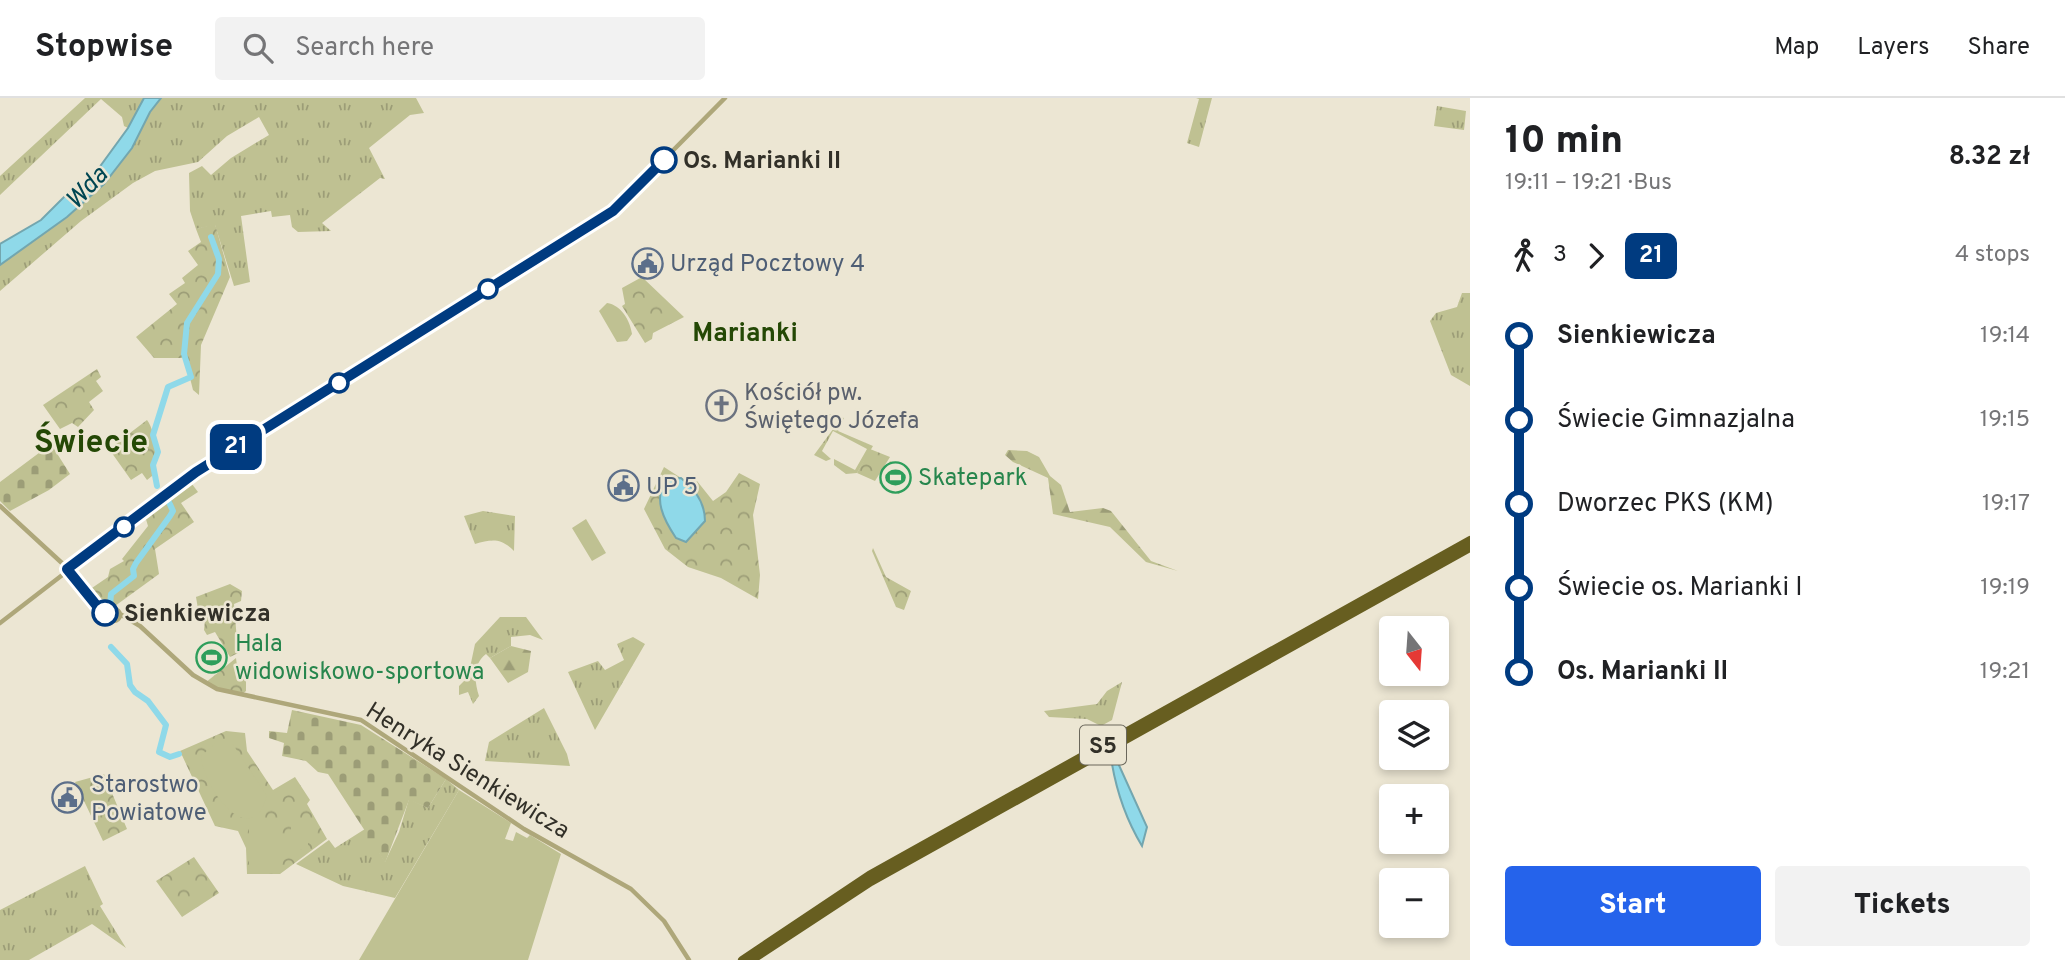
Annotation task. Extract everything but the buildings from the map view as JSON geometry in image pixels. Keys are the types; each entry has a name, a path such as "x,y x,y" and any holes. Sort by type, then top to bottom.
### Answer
{"highway":[{"name":"S5","path":"742,960 869,875 1470,540"},
{"name":"S5","path":"752,960 871,882 1470,548"}],"street":[{"path":"0,623 196,472 613,211 725,98"},
{"path":"0,506 67,569 102,610 109,613 113,621 120,616 116,610 109,613"},
{"name":"Henryka Sienkiewicza","path":"120,616 140,626 196,678 217,689 361,720 524,829 631,889 659,915 689,960"}],"green space":[{"path":"85,98 144,98 128,128 124,126 122,117 101,99 0,195 0,176"},
{"path":"161,98 416,98 424,113 410,115 369,148 385,179 380,178 322,223 331,231 298,232 292,227 290,215 272,217 271,211 241,216 250,282 234,286 215,225 196,229 190,211 189,173 202,166 211,175 231,158 269,135 259,117 227,136 198,162 155,171 133,183 81,221 0,291 0,265 67,217 104,184 132,148 150,112"},
{"path":"1196,98 1212,98 1199,147 1187,143 1199,99"},
{"path":"1437,106 1466,111 1464,130 1434,126"},
{"path":"215,224 230,277 201,345 199,395 193,390 185,358 154,358 136,337 177,304 169,294 185,283 182,278 198,265 188,251 201,242 196,229"},
{"path":"642,277 684,317 653,333 652,339 645,343 622,306 625,304 622,288"},
{"path":"1462,293 1470,293 1470,386 1451,375 1430,321 1436,313 1457,307"},
{"path":"607,303 621,310 627,319 632,334 627,341 617,342 599,311"},
{"path":"97,369 101,377 96,381 103,391 89,402 94,410 78,427 72,423 60,429 43,405"},
{"path":"825,413 844,418 838,431 873,446 857,473 846,474 834,465 834,459 855,470 867,449 833,431 822,451 831,459 826,461 814,455 839,421"},
{"path":"147,420 156,450 152,476 147,480 142,473 131,480 109,449"},
{"path":"51,444 70,474 49,490 10,511 0,501 0,482"},
{"path":"870,449 890,457 875,481 857,473"},
{"path":"1008,450 1027,451 1039,457 1050,476 1061,485 1070,512 1103,508 1111,511 1151,561 1178,571 1146,562 1110,527 1053,514 1048,478 1013,462 1005,455"},
{"name":"Skatepark","path":"890,461 910,471 899,494 879,483"},
{"path":"664,467 692,485 697,481 713,501 726,492 739,473 760,484 753,515 760,575 758,599 721,578 688,567 665,549 644,509"},
{"path":"192,484 198,492 181,503 194,522 155,549 159,574 115,606 102,606 89,590 108,577 110,569 124,561 122,559 148,526 145,516 185,485"},
{"path":"483,511 515,516 514,551 496,541 475,544 464,516"},
{"path":"586,519 606,553 592,561 572,528"},
{"path":"873,548 886,577 911,591 904,610 896,607"},
{"path":"230,584 242,591 241,601 234,604 238,653 230,657 215,632 207,635 204,630 206,610 198,609 196,597"},
{"path":"500,617 526,617 543,640 530,635 511,637 511,646 490,658 486,654 477,667 476,684 479,696 473,704 468,692 459,695 459,686 468,677 475,644"},
{"path":"633,637 645,644 595,730 568,672 598,661 605,670 624,660 617,644"},
{"path":"511,646 531,651 528,672 508,683 490,658"},
{"path":"236,658 238,674 246,675 246,691 240,696 205,683"},
{"path":"1122,682 1112,720 1101,726 1087,719 1049,717 1044,711 1097,704 1107,691"},
{"path":"544,708 567,754 570,766 485,761 489,742"},
{"path":"292,710 361,725 446,779 428,808 409,800 385,863 379,853 362,844 367,834 328,774 318,772 306,761 282,756 284,743 269,738 269,731 287,733"},
{"path":"226,731 245,733 247,751 273,790 295,777 310,800 307,804 327,839 280,874 247,874 246,848 238,831 215,826 180,751"},
{"path":"216,743 232,743 267,796 257,815 248,819 238,816 219,799 212,787 202,764 202,755"},
{"path":"104,774 127,829 103,841 75,782"},
{"path":"446,779 459,790 395,898 343,886 296,864 329,840 335,848 365,829 385,862 399,832 409,799 428,808"},
{"path":"459,790 511,823 505,839 513,841 516,832 527,838 530,835 561,854 528,960 359,960"},
{"path":"291,821 308,821 308,849 291,849"},
{"path":"249,824 279,824 279,872 249,872"},
{"path":"194,857 219,893 182,917 156,881"},
{"path":"85,866 103,904 100,906 126,948 92,924 29,960 0,960 0,910"}],"water":[{"name":"Wda","path":"144,98 161,98 150,112 132,148 104,184 67,217 0,265 0,244 41,220 64,197 93,176 128,128"},
{"path":"681,478 698,497 705,514 705,521 686,542 676,538 664,516 660,501 660,494 667,479"},
{"path":"1118,763 1147,827 1142,846 1120,796 1112,764"}],"waterway":[{"path":"157,486 153,465 158,452 153,435 168,387 191,377 184,354 187,323 218,274 219,259 211,237"},
{"path":"110,605 111,594 134,576 136,563 173,511 168,500"},
{"path":"111,647 127,664 130,685 148,701 166,725 159,752 170,757 179,754"}],"bus line":[{"name":"21","path":"105,613 108,615 110,611 97,606 67,569 196,472 613,211 664,160"}],"place":[{"name":"Os. Marianki II","path":"664,160"},
{"name":"Urząd Pocztowy 4","path":"647,263"},
{"name":"Kościół pw. Świętego Józefa","path":"721,406"},
{"name":"Skatepark","path":"895,477"},
{"name":"UP 5","path":"623,486"},
{"name":"Sienkiewicza","path":"105,613"},
{"name":"Hala widowiskowo-sportowa","path":"212,657"},
{"name":"Starostwo Powiatowe","path":"68,798"}],"district":[{"name":"Marianki","path":"745,332"},
{"name":"Świecie","path":"91,441"}]}
